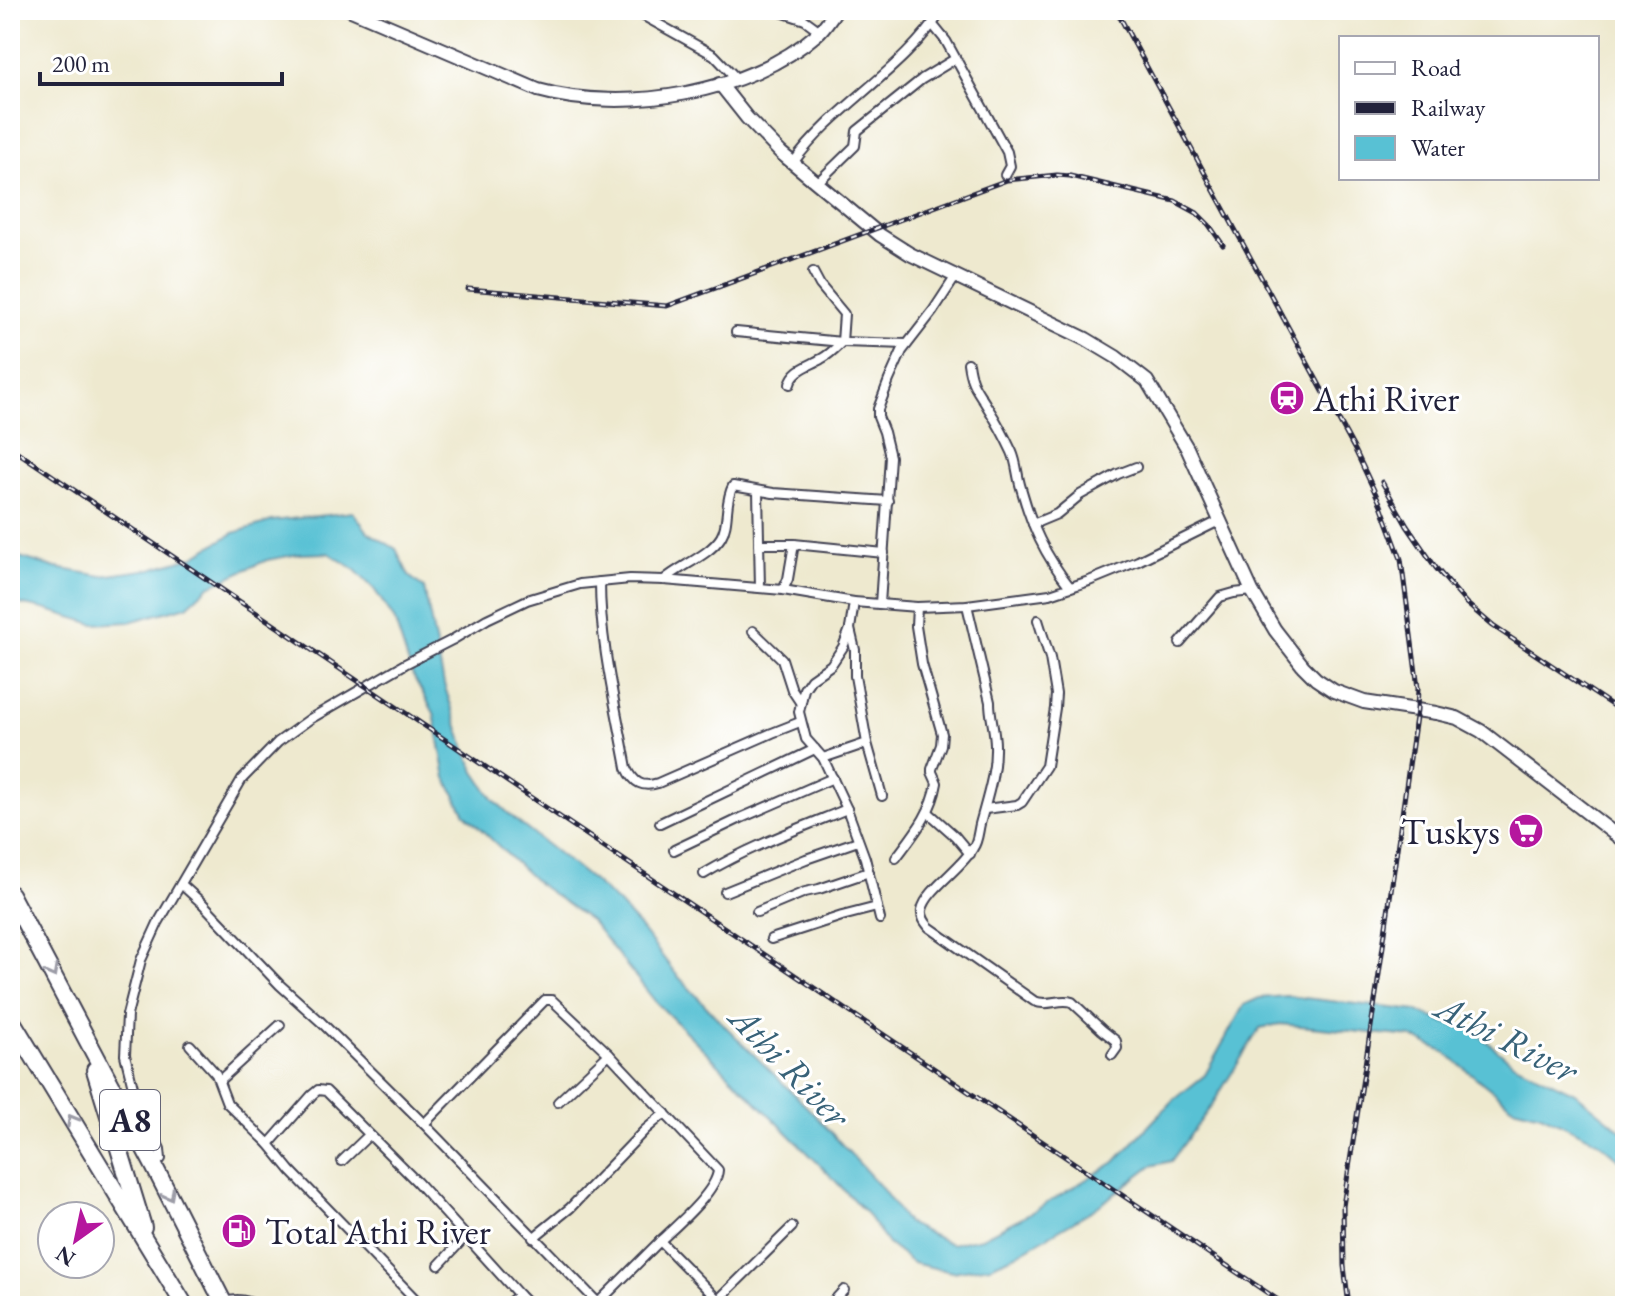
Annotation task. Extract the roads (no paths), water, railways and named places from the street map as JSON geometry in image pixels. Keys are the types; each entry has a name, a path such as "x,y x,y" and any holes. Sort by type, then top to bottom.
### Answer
{"highway":[{"name":"A8","path":"10,894 83,1029 224,1305"},
{"name":"A8","path":"10,1018 16,1040 185,1306"},
{"path":"83,1029 151,1252"}],"street":[{"path":"351,10 519,83 564,96 602,101 673,95 737,79 801,48 820,31 836,10"},
{"path":"633,10 714,55 737,79"},
{"path":"775,10 805,20 820,31"},
{"path":"793,163 828,122 905,55 933,25 942,10"},
{"path":"933,25 946,41 1007,152 1010,166 1005,175"},
{"path":"817,183 855,146 857,131 922,79 955,59"},
{"path":"720,84 747,118 793,163 880,235 910,254 1086,339 1147,381 1187,448 1252,591 1275,630 1303,666 1325,686 1364,702 1436,713 1468,723 1625,842"},
{"path":"790,384 799,371 842,342 844,314 813,272"},
{"path":"880,604 890,457 878,414 889,380 907,344 931,315 956,276"},
{"path":"736,332 842,342 907,344"},
{"path":"968,363 970,379 1014,456 1021,488 1047,556 1070,587"},
{"path":"1033,524 1057,514 1080,495 1136,467"},
{"path":"664,580 721,538 733,486 758,491 888,501"},
{"path":"758,491 760,588"},
{"path":"154,1166 161,1159 160,1149 134,1091 125,1055 125,1033 141,960 148,941 242,779 278,742 310,719 487,619 527,600 580,584 630,579 664,580 783,590 854,602 917,607 967,605 1050,594 1138,561 1221,520"},
{"path":"759,544 794,544 884,553"},
{"path":"783,590 794,544"},
{"path":"600,582 600,618 604,641 627,768 636,782 648,786 658,783 800,722"},
{"path":"1180,643 1220,597 1252,591"},
{"path":"854,602 850,629 839,653 831,665 804,689 800,702 800,722 808,743 823,758 847,809 869,872 880,919"},
{"path":"967,605 990,702 996,757 978,838 970,854 927,899 922,913 929,927 1034,1001 1044,1004 1066,1000 1072,1002 1116,1041 1117,1048 1112,1055"},
{"path":"896,858 928,812 936,787 932,769 942,734 924,675 916,626 917,607"},
{"path":"985,809 1022,802 1046,766 1056,694 1050,658 1038,620"},
{"path":"850,629 867,743 882,796"},
{"path":"753,631 782,659 792,690 800,702"},
{"path":"823,758 867,743"},
{"path":"660,823 815,749"},
{"path":"674,850 833,778"},
{"path":"704,874 726,861 847,809"},
{"path":"928,812 970,854"},
{"path":"725,892 858,841"},
{"path":"757,912 805,892 869,872"},
{"path":"181,884 424,1124 600,1304 706,1195 719,1175 715,1166 609,1054 552,1000 545,1000 424,1124"},
{"path":"771,939 877,907"},
{"path":"220,1080 280,1025"},
{"path":"190,1045 220,1080 227,1103 422,1306"},
{"path":"558,1102 609,1054"},
{"path":"269,1144 312,1095 321,1089 326,1091 530,1306"},
{"path":"533,1238 570,1208 665,1113"},
{"path":"342,1161 369,1135"},
{"path":"660,1241 721,1303 792,1227"},
{"path":"439,1265 466,1236"},
{"path":"829,1306 844,1290"},
{"path":"505,1306 519,1295"},
{"path":"224,1305 232,1300 258,1306"}],"water":[{"path":"353,512 368,532 396,549 409,576 424,588 444,684 464,745 475,772 494,800 618,903 676,974 880,1186 907,1223 951,1244 982,1238 1115,1162 1171,1102 1205,1075 1244,1005 1259,998 1287,996 1417,1011 1473,1030 1513,1063 1577,1094 1625,1133 1625,1167 1598,1141 1541,1114 1513,1107 1444,1052 1412,1037 1280,1024 1260,1028 1210,1108 1171,1161 1151,1166 1096,1208 1016,1255 990,1266 952,1272 913,1263 888,1244 866,1213 825,1170 655,1001 591,921 537,883 465,814 446,778 434,713 412,674 394,619 374,589 353,568 328,553 267,560 209,586 187,606 129,622 94,624 44,609 10,604 10,554 56,568 102,576 151,569 192,557 234,533 272,521"}],"railway":[{"path":"1116,10 1356,452 1381,505 1401,559 1418,688 1417,710 1343,1206 1344,1266 1349,1306"},
{"path":"468,289 667,306 1007,180 1057,175 1175,201 1197,213 1223,245"},
{"path":"10,447 1287,1306"},
{"path":"1382,482 1436,568 1466,603 1493,626 1625,714"}],"place":[{"name":"Athi River","path":"1287,398"},
{"name":"Tuskys","path":"1526,831"},
{"name":"Total Athi River","path":"239,1231"}]}
